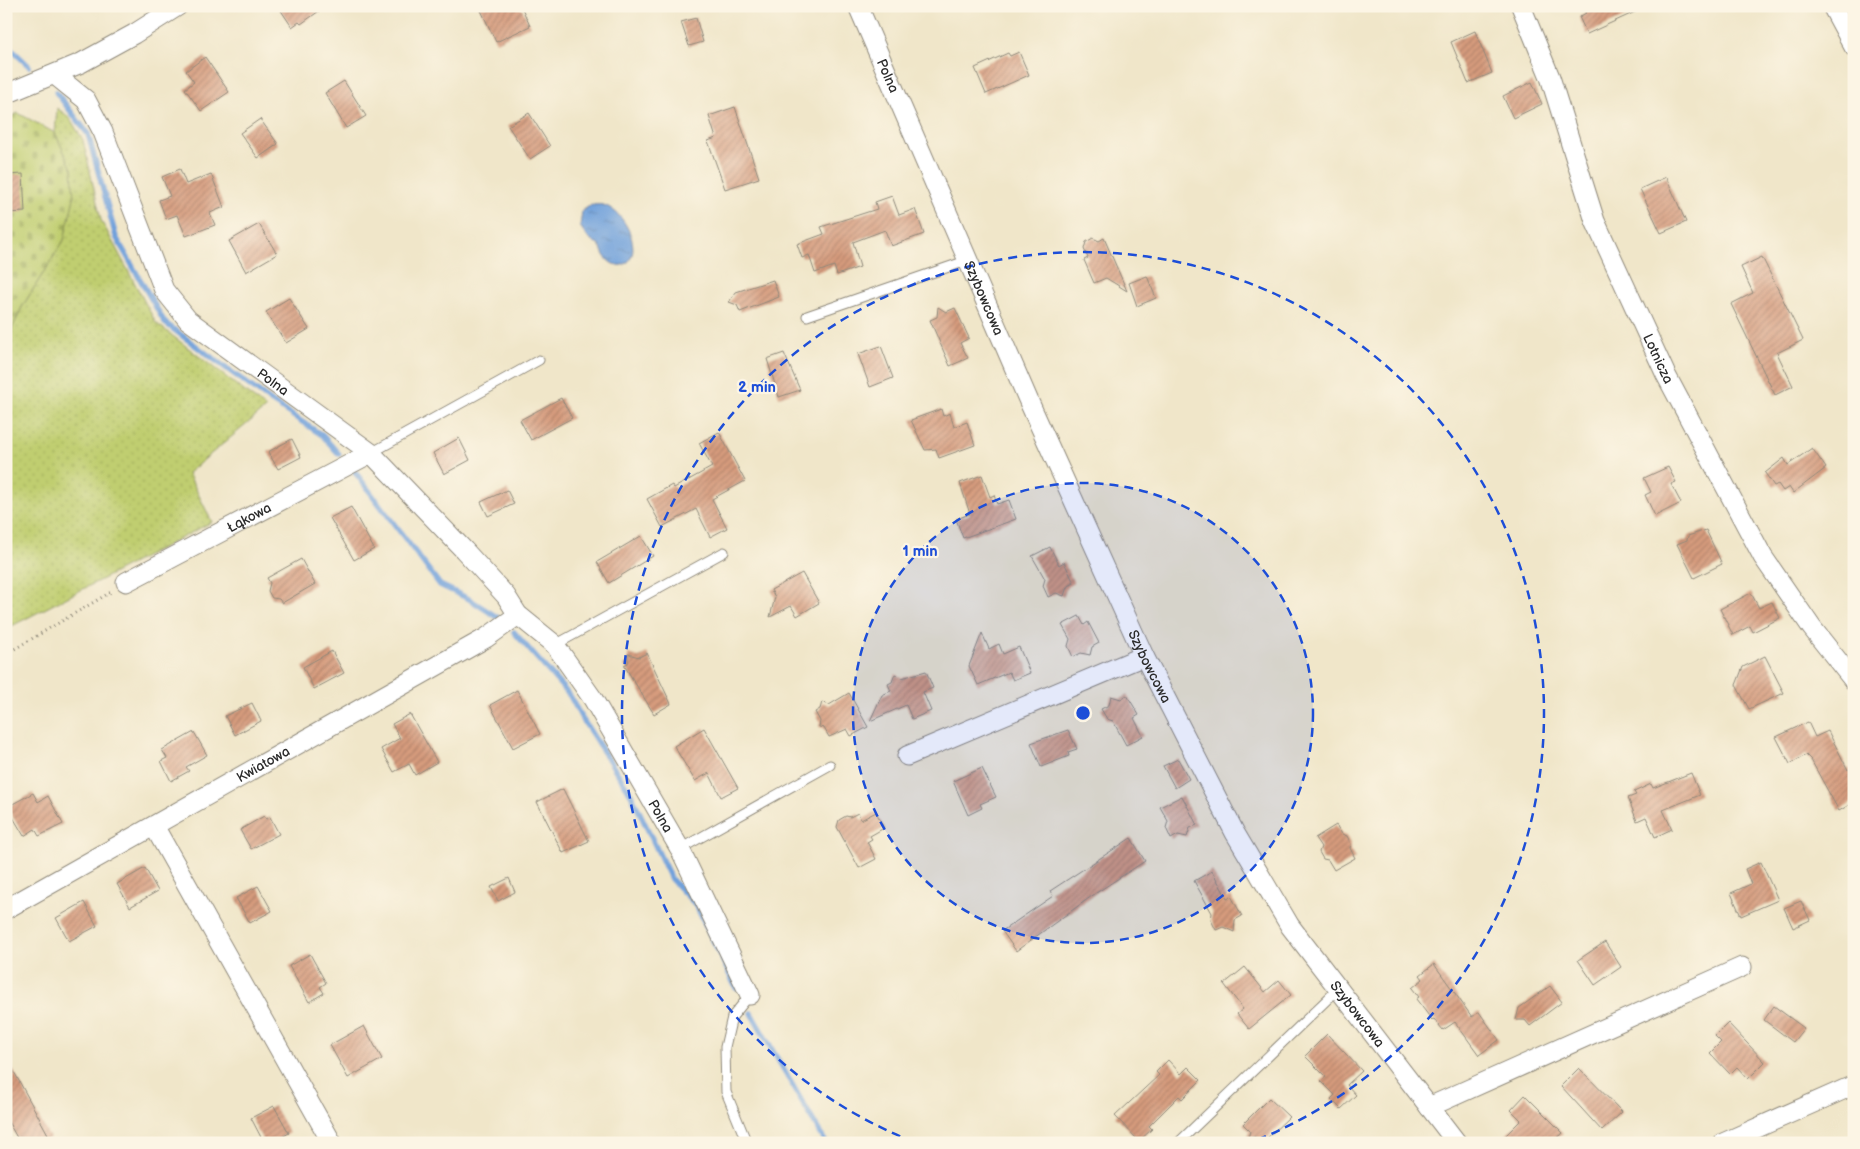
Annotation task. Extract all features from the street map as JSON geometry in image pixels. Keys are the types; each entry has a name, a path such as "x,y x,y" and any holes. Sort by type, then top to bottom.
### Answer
{"street":[{"path":"6,94 55,75 134,34 178,6"},
{"name":"Polna","path":"858,6 918,147"},
{"name":"Lotnicza","path":"1521,6 1550,77 1595,222 1666,375 1763,557 1812,628 1854,681"},
{"path":"1832,6 1854,47"},
{"name":"Polna","path":"55,75 86,100 103,132 164,290 188,320 371,453 506,596 518,615 555,646 593,699 680,849 750,995"},
{"name":"Szybowcowa","path":"918,147 966,261 1144,656 1235,833 1290,926 1337,990 1458,1143"},
{"name":"Łąkowa","path":"126,582 371,453"},
{"name":"Kwiatowa","path":"6,909 486,638 518,615"},
{"path":"907,756 1144,656"},
{"path":"154,826 332,1143"},
{"path":"1429,1107 1742,967"},
{"path":"1723,1143 1854,1085"}],"lane":[{"path":"807,316 966,261"},
{"path":"371,453 539,360"},
{"path":"555,646 724,552"},
{"path":"680,849 830,765"},
{"path":"1178,1143 1337,990"},
{"path":"747,1143 726,1092 725,1047 732,1018 750,995"}],"path":[{"path":"6,159 12,167"},
{"path":"6,654 126,582"}],"green space":[{"path":"57,108 69,117 83,140 101,220 156,323 266,408 188,473 212,522 6,629 6,342 22,307 64,240 72,169 55,133"},
{"path":"18,113 55,133 72,169 74,198 64,240 22,307 6,342 6,118"}],"water":[{"path":"591,205 602,205 609,208 626,225 630,232 633,248 632,255 626,264 616,265 611,263 603,254 601,247 588,238 580,226 582,211"}],"building":[{"path":"278,6 326,6 301,24 299,22 292,27"},
{"path":"479,6 521,6 530,26 496,42"},
{"path":"1583,6 1648,6 1587,34 1579,17 1586,13"},
{"path":"696,18 703,42 689,46 681,22"},
{"path":"1475,31 1492,73 1468,83 1451,42"},
{"path":"1019,52 1029,75 986,94 975,68 1008,53 1010,56"},
{"path":"205,57 229,92 201,111 185,89 194,82 186,71"},
{"path":"344,81 366,116 346,128 325,93"},
{"path":"1532,82 1542,104 1513,118 1503,96"},
{"path":"735,107 759,178 725,189 708,141 716,138 709,116"},
{"path":"529,113 550,146 530,159 508,126"},
{"path":"260,119 278,144 258,158 240,133"},
{"path":"180,169 186,184 211,174 224,207 210,213 215,225 186,236 177,215 166,219 159,200 170,196 162,177"},
{"path":"23,174 25,212 6,213 6,175"},
{"path":"1666,177 1686,222 1661,233 1640,189"},
{"path":"892,196 899,215 915,209 924,234 891,246 885,230 853,242 860,267 837,275 834,266 815,273 809,255 802,258 797,244 824,234 821,227 877,209 875,202"},
{"path":"259,224 277,254 246,272 229,241"},
{"path":"1093,238 1099,241 1104,238 1127,291 1106,278 1094,283 1084,260 1088,258 1084,249 1086,242"},
{"path":"1762,257 1803,340 1777,353 1793,386 1775,395 1731,304 1753,293 1741,267"},
{"path":"1147,276 1156,298 1137,306 1129,283"},
{"path":"773,280 779,297 740,312 737,305 729,302 736,292"},
{"path":"289,298 309,329 286,343 266,312"},
{"path":"938,307 946,312 955,308 969,338 960,343 968,358 950,366 930,320 937,317"},
{"path":"881,346 893,378 870,387 858,354"},
{"path":"784,353 800,390 779,397 767,359"},
{"path":"561,398 572,418 531,440 520,420"},
{"path":"941,409 943,416 950,413 954,427 967,422 975,445 939,458 936,449 925,450 911,420"},
{"path":"719,432 745,481 712,499 727,528 710,537 696,509 662,527 647,499 672,485 674,488 712,467 699,443"},
{"path":"459,438 470,460 444,474 433,453"},
{"path":"292,439 301,457 278,469 268,452"},
{"path":"1812,448 1826,468 1793,493 1789,487 1783,491 1778,484 1774,486 1765,473 1784,458 1788,465"},
{"path":"1668,467 1676,482 1671,484 1681,503 1655,516 1645,495 1651,492 1644,478"},
{"path":"982,475 990,497 994,495 997,504 1009,500 1016,519 963,538 956,519 970,514 960,483"},
{"path":"507,490 514,504 488,516 481,502"},
{"path":"351,507 374,549 354,560 330,518"},
{"path":"1706,530 1722,564 1694,578 1677,544 1687,540 1688,536"},
{"path":"641,536 653,556 609,583 597,562"},
{"path":"1050,547 1059,565 1064,562 1074,583 1067,587 1064,596 1056,593 1048,597 1043,586 1045,579 1032,556"},
{"path":"301,559 315,584 282,603 279,599 272,598 268,591 270,583 267,578"},
{"path":"802,573 819,603 797,616 791,606 770,617 775,597 771,590"},
{"path":"1751,593 1759,608 1772,602 1780,618 1753,632 1750,626 1733,635 1720,609"},
{"path":"1079,616 1084,625 1088,622 1099,643 1092,647 1090,655 1081,653 1073,657 1068,646 1070,639 1062,625"},
{"path":"982,633 989,649 999,644 1003,654 1019,647 1030,673 1013,680 1009,672 978,685 969,666"},
{"path":"332,651 344,673 314,689 303,667"},
{"path":"647,653 671,704 654,714 624,665 628,663 628,654 639,657"},
{"path":"1765,656 1784,693 1749,709 1736,685 1743,667"},
{"path":"926,671 933,688 923,692 931,711 912,719 906,705 870,721 882,695 891,691 888,684 892,682 895,674 902,678"},
{"path":"517,690 540,734 513,748 490,705"},
{"path":"849,693 868,727 851,736 847,729 829,737 824,728 819,727 820,721 815,712 820,709 822,702 829,705"},
{"path":"1127,695 1139,715 1134,718 1143,736 1126,745 1113,721 1107,719 1101,709 1109,705 1111,696 1121,699"},
{"path":"252,703 261,721 235,735 225,716"},
{"path":"410,714 437,762 415,775 409,764 394,772 381,749 400,738 392,724"},
{"path":"1808,722 1815,737 1828,731 1848,770 1854,766 1854,802 1839,811 1811,760 1806,755 1790,764 1776,737"},
{"path":"704,728 738,788 721,797 709,773 695,781 674,746"},
{"path":"1068,730 1077,749 1068,752 1069,756 1041,767 1031,743"},
{"path":"194,732 207,755 186,767 189,771 171,781 161,761 167,758 162,750"},
{"path":"1178,759 1189,779 1175,788 1163,766"},
{"path":"982,768 996,797 980,804 982,808 968,815 953,781"},
{"path":"1691,773 1700,795 1663,810 1672,829 1655,837 1646,817 1637,821 1628,798 1636,795 1634,792 1651,784 1653,788"},
{"path":"563,789 589,841 563,853 537,802"},
{"path":"33,793 38,802 48,796 63,824 39,836 35,829 24,836 7,807"},
{"path":"1182,796 1197,825 1190,828 1187,837 1178,835 1171,839 1166,828 1168,821 1160,807"},
{"path":"876,812 884,828 870,836 872,839 867,842 876,859 859,868 837,827 839,820 858,813 861,820"},
{"path":"264,816 266,819 270,817 279,834 251,849 240,830"},
{"path":"1336,825 1342,834 1347,836 1355,858 1334,870 1328,860 1323,859 1319,852 1321,847 1315,838"},
{"path":"1131,838 1145,861 1096,893 1016,951 1002,931 1053,896 1050,891"},
{"path":"1761,862 1778,900 1741,916 1731,893 1751,884 1745,869"},
{"path":"145,868 158,891 130,907 117,884"},
{"path":"1212,871 1227,898 1231,896 1242,916 1235,920 1234,932 1223,927 1216,930 1211,920 1212,913 1194,881"},
{"path":"509,878 515,892 498,901 491,887"},
{"path":"258,886 272,911 250,923 236,898"},
{"path":"1801,901 1810,920 1793,928 1784,908"},
{"path":"84,902 97,926 69,941 56,918"},
{"path":"1605,942 1621,967 1595,985 1578,960"},
{"path":"310,954 326,983 320,987 324,993 309,1002 289,966"},
{"path":"1434,964 1472,1017 1479,1012 1499,1040 1479,1055 1455,1022 1443,1030 1434,1019 1432,1020 1416,999 1419,997 1412,988 1423,979 1420,975"},
{"path":"1245,967 1265,992 1279,980 1291,995 1249,1029 1237,1014 1243,1009 1224,984"},
{"path":"1550,986 1562,1002 1530,1026 1525,1020 1516,1020 1519,1008"},
{"path":"1774,1006 1804,1028 1793,1042 1764,1020"},
{"path":"1728,1023 1765,1062 1748,1079 1737,1067 1730,1074 1710,1053 1721,1042 1715,1036"},
{"path":"364,1026 382,1059 348,1078 330,1045"},
{"path":"1327,1034 1362,1071 1347,1085 1356,1095 1341,1109 1331,1099 1335,1095 1321,1081 1326,1077 1305,1056"},
{"path":"6,1057 50,1138 41,1143 20,1143 6,1118"},
{"path":"1168,1060 1181,1074 1188,1067 1201,1080 1182,1099 1179,1096 1149,1126 1152,1129 1139,1141 1115,1116 1159,1075 1156,1072"},
{"path":"1579,1068 1622,1112 1602,1131 1561,1086"},
{"path":"1525,1095 1563,1133 1552,1143 1498,1143 1521,1120 1511,1110"},
{"path":"1269,1098 1289,1117 1262,1143 1255,1137 1248,1138 1250,1131 1243,1124"},
{"path":"274,1106 289,1133 272,1143 264,1143 251,1118"}],"waterway":[{"path":"6,44 29,66"},
{"path":"56,92 88,134 116,237 165,323 272,402 322,435 339,454"},
{"path":"355,472 440,585 469,599 497,617"},
{"path":"514,632 570,696 581,717 631,794 671,879 696,905 736,988"},
{"path":"751,1013 826,1143"}]}
